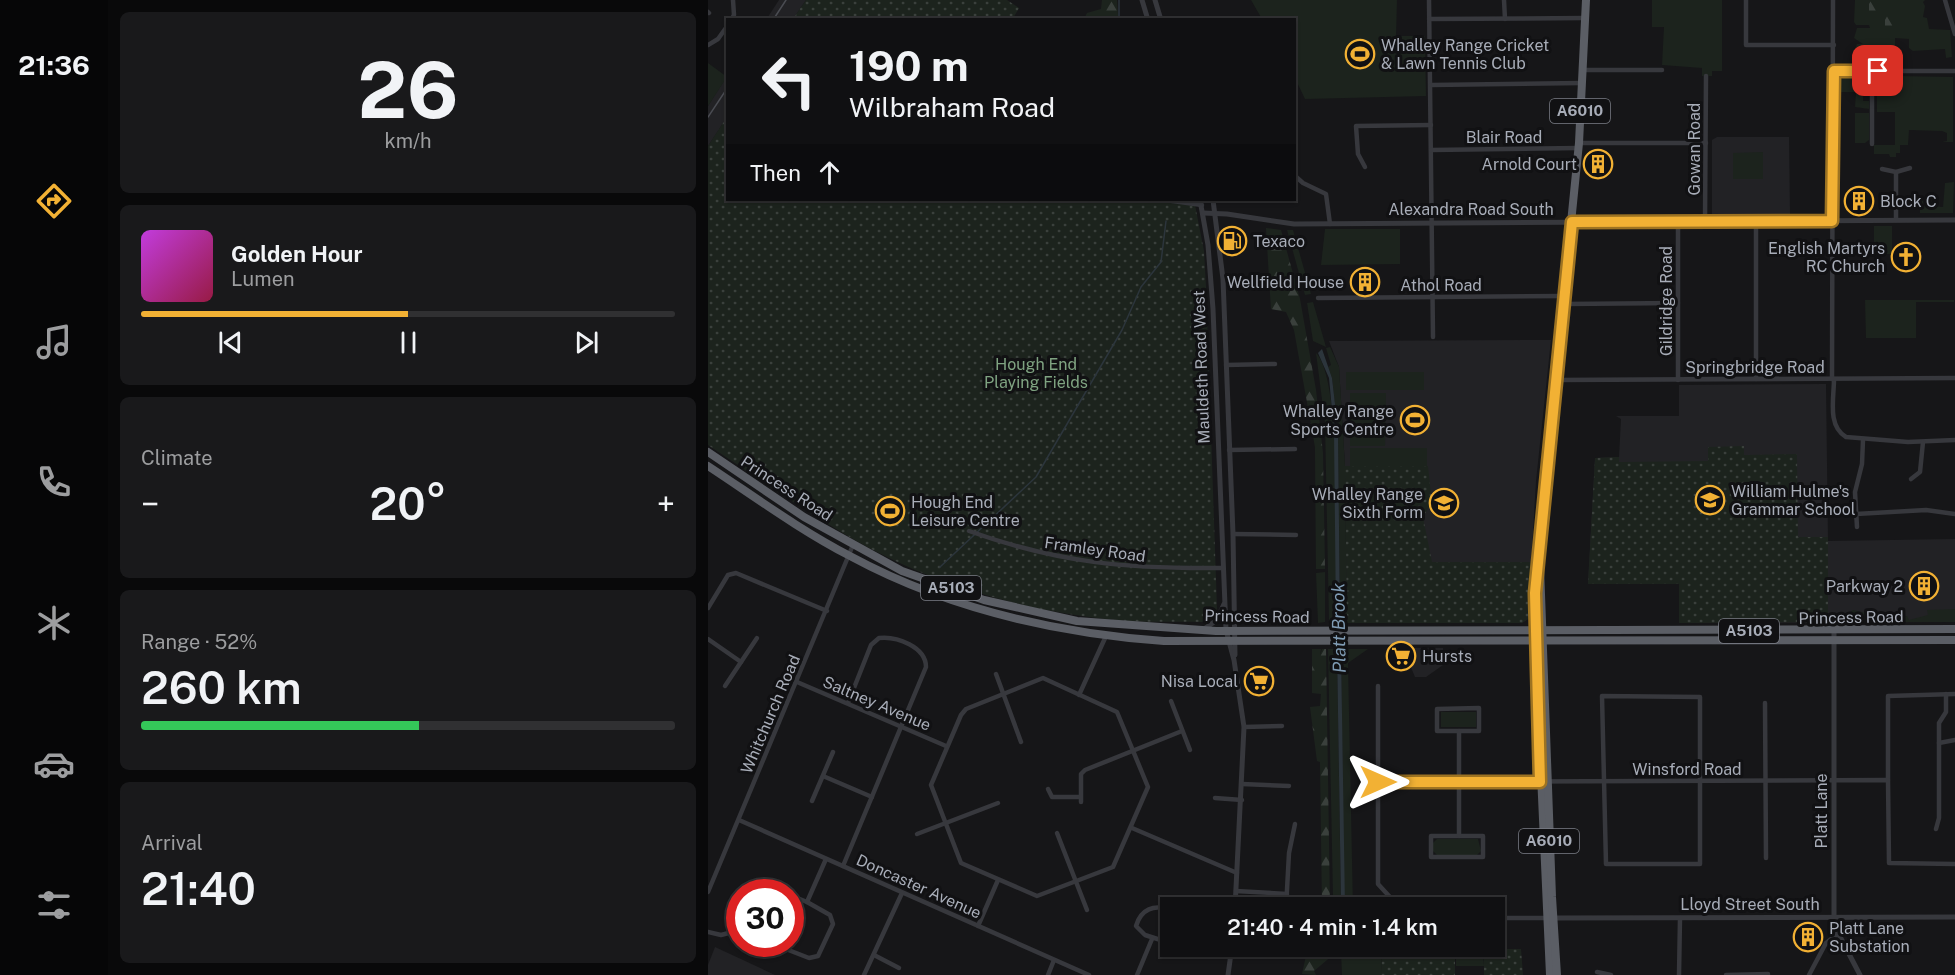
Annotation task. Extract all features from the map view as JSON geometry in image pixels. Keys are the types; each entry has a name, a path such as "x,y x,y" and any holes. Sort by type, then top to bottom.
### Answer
{"highway":[{"name":"A6010","path":"1550,975 1538,629 1540,567 1555,380 1579,146 1586,0"},
{"name":"Princess Road","path":"708,452 804,517 902,571 1018,609 1101,624 1226,630 1232,636 1315,641 1955,640"},
{"name":"Princess Road","path":"708,466 794,524 849,556 917,588 981,610 1033,624 1106,636 1164,641 1314,630 1834,631 1955,629"},
{"name":"A6010","path":"1549,918 1557,975"}],"street":[{"path":"732,18 733,0"},
{"path":"1142,0 1147,18"},
{"path":"1155,0 1160,18"},
{"path":"1429,0 1433,337"},
{"path":"1504,0 1504,19"},
{"path":"1746,0 1746,45 1834,45"},
{"path":"1833,0 1833,413 1836,428 1846,437 1863,440 1923,442 1955,440"},
{"path":"1945,0 1955,34"},
{"path":"1429,20 1586,18"},
{"path":"708,45 718,39 726,28"},
{"path":"1583,70 1662,70"},
{"path":"1834,71 1955,71"},
{"path":"1872,71 1872,144"},
{"name":"Gowan Road","path":"1706,76 1706,222"},
{"path":"1431,85 1582,83"},
{"path":"1365,167 1358,154 1356,126 1431,125"},
{"name":"Blair Road","path":"1431,150 1706,143"},
{"path":"1882,169 1896,172 1910,168"},
{"path":"1896,172 1896,220"},
{"path":"1296,177 1303,183 1326,194 1330,224"},
{"path":"1184,201 1201,202"},
{"name":"Mauldeth Road West","path":"1213,201 1223,279 1233,534 1232,636 1244,727 1235,897"},
{"name":"Mauldeth Road West","path":"1201,202 1212,300 1226,630"},
{"name":"Alexandra Road South","path":"1203,213 1294,224 1955,220"},
{"path":"1756,221 1756,379"},
{"name":"Gildridge Road","path":"1678,222 1678,380"},
{"name":"Athol Road","path":"1318,298 1432,297 1678,303"},
{"path":"1226,365 1275,364"},
{"name":"Springbridge Road","path":"1555,380 1955,378"},
{"path":"1857,527 1855,492 1862,464 1863,440"},
{"path":"1911,479 1920,472 1923,442"},
{"path":"1229,450 1295,450"},
{"path":"1856,514 1926,510 1955,514"},
{"name":"Framley Road","path":"969,531 1025,551 1088,563 1159,569 1221,568"},
{"path":"1222,535 1296,535"},
{"name":"Whitchurch Road","path":"708,892 853,545"},
{"path":"708,608 728,575 736,573 827,611"},
{"path":"1203,629 1217,620 1225,601"},
{"name":"Platt Lane","path":"1834,631 1834,917 1839,933 1860,975"},
{"path":"1079,695 1106,636"},
{"path":"725,686 758,638"},
{"path":"843,866 926,667 926,658 919,650 892,638 879,638 871,645 848,703"},
{"path":"708,639 741,662"},
{"path":"996,674 1022,742"},
{"path":"1043,678 1117,712 1148,787 1113,867 1037,896 961,863 944,824 931,785 946,746 966,709 1002,692 1043,678"},
{"name":"Saltney Avenue","path":"797,682 946,746"},
{"path":"1378,686 1378,884 1390,897"},
{"path":"1936,829 1939,818 1939,723 1946,712 1946,694"},
{"path":"1955,694 1888,696 1889,863 1955,864"},
{"path":"1602,696 1701,697 1700,781 1700,864 1606,864 1602,696"},
{"path":"1171,701 1190,750"},
{"path":"1766,703 1766,858"},
{"path":"1479,708 1479,731 1459,731 1437,731 1437,709 1479,708"},
{"path":"1244,727 1282,726"},
{"path":"1048,789 1052,797 1080,800 1081,774 1182,731"},
{"path":"1459,731 1459,836"},
{"path":"1939,742 1955,740"},
{"path":"812,801 832,752"},
{"path":"823,776 872,797"},
{"name":"Winsford Road","path":"1378,782 1888,780"},
{"path":"1242,784 1289,786"},
{"path":"1215,798 1242,800"},
{"path":"918,834 998,803"},
{"name":"Doncaster Avenue","path":"739,820 1089,975"},
{"path":"1287,897 1288,864 1295,827 1302,831"},
{"path":"1132,828 1237,873"},
{"path":"1057,833 1087,910"},
{"path":"1431,836 1459,836 1483,836 1483,857 1431,857 1431,836"},
{"path":"807,902 826,859"},
{"path":"978,926 998,880"},
{"path":"1236,891 1287,894"},
{"path":"864,975 902,893"},
{"path":"804,901 830,915 833,924 818,956 809,958 804,956"},
{"path":"1160,908 1148,909 1138,919 1136,926 1138,931 1160,941"},
{"name":"Lloyd Street South","path":"1549,918 1955,917"},
{"path":"1505,918 1549,918"},
{"path":"1679,975 1680,918"},
{"path":"708,932 726,934"},
{"path":"1809,975 1824,946 1839,933"},
{"path":"1137,975 1152,939"},
{"path":"874,955 899,968"},
{"path":"1228,975 1230,957"},
{"path":"1048,975 1054,960"},
{"path":"1597,972 1611,975"},
{"path":"1726,975 1768,974"}],"shaded area":[{"path":"779,0 806,0 794,18 767,18"},
{"path":"726,78 726,119 708,146 708,106"},
{"path":"1717,137 1789,137 1790,214 1712,215 1712,140"},
{"path":"1551,340 1536,481 1528,619 1522,623 1347,623 1345,466 1339,367 1329,341"},
{"path":"1322,349 1332,378 1338,430 1340,622 1336,622 1334,431 1329,378 1318,353"},
{"name":"William Hulme's Grammar School","path":"1826,384 1828,541 1955,539 1955,622 1679,623 1679,584 1588,584 1595,458 1619,457 1621,419 1616,416 1679,416 1679,385"},
{"path":"1396,648 1443,648 1443,665 1426,677 1415,677 1410,665 1395,664"},
{"path":"1337,649 1341,649 1345,897 1341,897"},
{"path":"715,947 726,952 726,957 736,957 775,975 708,975 708,965"}],"green space":[{"path":"806,0 1007,0 1019,8 1013,18 794,18"},
{"path":"1102,0 1117,0 1118,16 1116,18 1084,18 1087,13 1101,9"},
{"name":"Whalley Range Cricket & Lawn Tennis Club","path":"1251,0 1397,0 1396,36 1425,36 1426,96 1305,99 1296,80 1296,18 1261,18"},
{"path":"1652,0 1722,0 1722,71 1712,71 1712,76 1702,76 1702,68 1662,65 1664,27 1652,27"},
{"path":"1855,0 1869,0 1869,19 1886,20 1895,29 1895,0 1925,0 1923,17 1927,18 1929,29 1950,30 1952,57 1946,58 1945,49 1913,51 1909,48 1909,39 1895,38 1895,46 1888,46 1888,49 1877,47 1876,52 1854,51 1857,44 1863,44 1854,38 1857,28 1870,28 1869,25 1856,25 1854,22"},
{"path":"1869,0 1895,0 1895,29 1885,29 1885,20 1869,20"},
{"path":"708,63 726,79 708,106"},
{"path":"1845,76 1869,76 1869,87 1862,87 1859,92 1863,92 1863,101 1869,101 1869,109 1855,107 1856,92 1841,92 1841,79"},
{"path":"1895,76 1953,77 1953,142 1942,142 1947,141 1947,133 1942,131 1909,130 1908,145 1900,145 1900,153 1896,153 1896,157 1890,157 1889,154 1874,154 1874,145 1895,145 1895,112 1877,112 1877,91 1895,92"},
{"path":"1855,113 1869,113 1869,140 1865,143 1855,143"},
{"name":"Hough End Playing Fields","path":"726,119 726,201 1194,201 1204,251 1206,287 1217,609 1213,618 1202,622 1148,622 1082,616 1014,603 947,582 914,570 853,539 708,445 708,146"},
{"path":"1763,152 1763,179 1733,179 1733,153"},
{"path":"1954,182 1953,213 1920,213 1920,196 1923,196 1923,206 1943,207 1945,183"},
{"path":"1874,226 1892,226 1892,254 1874,254"},
{"path":"1266,228 1281,230 1300,299 1316,390 1323,453 1325,569 1316,569 1315,447 1294,330 1286,312 1271,309"},
{"path":"1325,229 1400,229 1400,264 1321,265"},
{"path":"1287,230 1293,230 1311,294 1305,295"},
{"path":"1865,300 1954,300 1954,302 1916,302 1916,338 1866,338"},
{"path":"1313,302 1326,347 1313,341 1307,303"},
{"path":"1330,347 1339,367 1345,466 1347,623 1340,622 1338,431 1332,378 1328,367 1331,365 1326,348"},
{"path":"1316,353 1325,371 1335,438 1336,622 1329,622 1325,423"},
{"path":"1346,372 1424,372 1424,390 1346,390"},
{"path":"1350,393 1386,393 1385,446 1350,446"},
{"name":"William Hulme's Grammar School","path":"1744,446 1744,455 1797,454 1798,537 1828,537 1828,622 1679,623 1679,584 1588,584 1595,458 1619,457 1619,462 1708,461 1708,447"},
{"path":"1350,448 1427,448 1427,466 1350,466"},
{"path":"1345,466 1428,466 1432,502 1423,517 1432,562 1531,562 1528,619 1522,623 1347,623"},
{"path":"1325,572 1325,622 1318,623 1316,573"},
{"path":"1955,609 1955,622 1860,622 1846,615 1853,610 1883,617 1907,616 1909,620 1928,615 1927,610"},
{"path":"1312,649 1321,649 1320,656 1322,649 1326,649 1330,897 1322,897 1320,762 1317,761 1310,707 1320,706 1321,694 1312,693"},
{"path":"1328,649 1337,649 1341,897 1333,897"},
{"path":"1341,649 1368,649 1348,663 1353,897 1344,897"},
{"path":"1441,712 1476,712 1476,727 1441,727"},
{"path":"1437,839 1478,839 1481,851 1477,855 1437,855 1433,851 1433,843"},
{"path":"1505,949 1521,949 1523,975 1484,975 1484,957 1505,957"},
{"path":"1306,957 1330,957 1314,971 1316,975 1302,974"},
{"path":"1341,957 1382,957 1381,975 1342,975"},
{"path":"1382,957 1455,957 1455,975 1381,975"},
{"path":"1456,957 1483,957 1484,966 1456,966"}],"waterway":[{"path":"1119,0 1119,18"},
{"path":"940,567 1036,477 1122,330 1141,287 1161,262 1166,221"}],"tram line":[{"path":"774,18 786,0"},
{"path":"708,117 726,90"}],"place":[{"name":"Whalley Range Cricket & Lawn Tennis Club","path":"1360,54"},
{"name":"Arnold Court","path":"1598,164"},
{"name":"Block C","path":"1859,201"},
{"name":"Texaco","path":"1232,241"},
{"name":"English Martyrs RC Church","path":"1906,257"},
{"name":"Wellfield House","path":"1365,282"},
{"name":"Whalley Range Sports Centre","path":"1415,420"},
{"name":"William Hulme's Grammar School","path":"1710,500"},
{"name":"Whalley Range Sixth Form","path":"1444,503"},
{"name":"Hough End Leisure Centre","path":"890,511"},
{"name":"Parkway 2","path":"1924,586"},
{"name":"Hursts","path":"1401,656"},
{"name":"Nisa Local","path":"1259,681"},
{"name":"Platt Lane Substation","path":"1808,937"}],"route":[{"path":"1378,782 1540,782 1534,641 1535,593 1540,567 1552,401 1572,222 1832,221 1834,71 1878,71"}],"water label":[{"name":"Platt Brook","path":"1339,628"}]}
